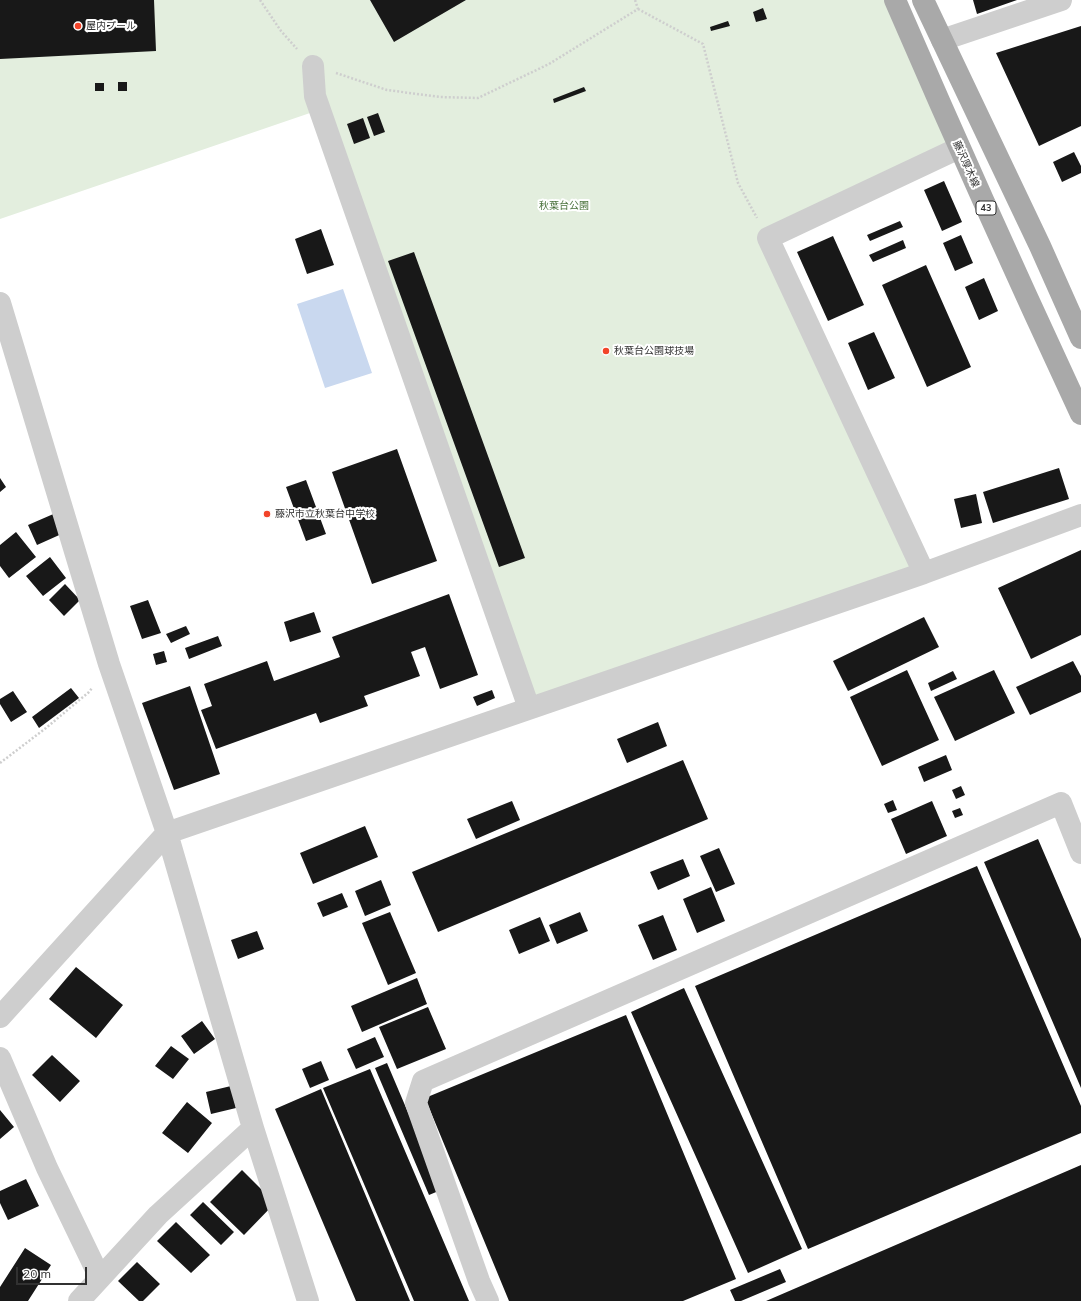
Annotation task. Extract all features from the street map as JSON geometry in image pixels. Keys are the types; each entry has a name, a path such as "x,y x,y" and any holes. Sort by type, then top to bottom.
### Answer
{"main road":[{"name":"藤沢厚木線","path":"895,0 1022,289 1081,414"},
{"path":"923,0 1040,246 1081,338"}],"street":[{"path":"942,40 1061,0"},
{"path":"312,66 315,96 529,708"},
{"path":"924,573 768,238 959,148"},
{"path":"0,303 109,664 167,833 253,1128 308,1301"},
{"path":"0,1016 167,833 924,573 1081,515"},
{"path":"488,1301 479,1281 416,1103 423,1081 1061,803 1081,853"},
{"path":"0,1058 47,1168 100,1278"},
{"path":"79,1301 158,1215 253,1128"}],"path":[{"path":"260,0 281,31 312,66 387,90 440,97 478,98 549,64 638,9"},
{"path":"635,0 638,9 703,44 738,183 768,238"},
{"path":"0,763 46,728 89,692 109,664"}],"green space":[{"name":"秋葉台公園","path":"0,0 895,0 959,148 768,238 924,573 529,708 310,113 0,219"}],"water":[{"path":"343,289 372,373 325,388 297,304"}],"building":[{"name":"屋内プール","path":"0,0 154,0 156,51 0,59"},
{"path":"370,0 466,0 394,42"},
{"path":"973,0 1017,0 977,14"},
{"path":"763,8 767,19 756,22 753,12"},
{"path":"728,21 730,26 711,31 710,27"},
{"path":"1081,26 1081,126 1039,146 996,53"},
{"path":"118,82 127,82 127,91 118,91"},
{"path":"95,83 104,83 104,91 95,91"},
{"path":"584,87 586,91 554,103 553,99"},
{"path":"378,113 385,132 374,136 367,117"},
{"path":"363,118 370,138 354,144 347,124"},
{"path":"1074,152 1081,166 1081,173 1062,182 1053,162"},
{"path":"944,181 962,222 942,231 924,190"},
{"path":"900,221 903,227 870,241 867,235"},
{"path":"321,229 334,265 307,274 295,239"},
{"path":"961,235 973,263 955,271 943,243"},
{"path":"833,236 864,305 828,321 797,252"},
{"path":"903,240 906,248 873,262 869,255"},
{"path":"414,252 525,558 499,567 388,261"},
{"path":"926,265 971,367 927,387 882,285"},
{"path":"984,278 998,311 979,320 965,287"},
{"path":"874,332 895,378 868,390 848,343"},
{"path":"397,449 437,561 372,584 332,472"},
{"path":"1059,468 1069,499 993,523 983,492"},
{"path":"0,478 6,487 0,492"},
{"path":"306,480 326,534 306,541 286,487"},
{"path":"976,494 982,523 961,528 954,499"},
{"path":"58,512 66,532 37,545 28,525"},
{"path":"16,532 36,557 9,578 0,566 0,545"},
{"path":"1081,550 1081,635 1031,659 998,588"},
{"path":"50,557 66,578 43,596 26,576"},
{"path":"65,584 80,600 64,616 49,600"},
{"path":"449,594 478,675 440,689 425,647 411,652 420,676 364,696 368,706 320,723 316,713 216,749 201,710 212,706 204,684 267,661 274,681 340,657 332,637"},
{"path":"148,600 161,633 142,639 130,606"},
{"path":"314,612 321,632 290,642 284,622"},
{"path":"924,617 939,647 848,691 833,661"},
{"path":"186,626 190,634 171,643 166,634"},
{"path":"218,636 222,646 189,659 185,648"},
{"path":"164,651 167,662 156,665 153,654"},
{"path":"1073,661 1081,676 1081,692 1030,715 1016,687"},
{"path":"907,670 939,740 882,766 850,697"},
{"path":"994,670 1015,713 955,741 934,697"},
{"path":"953,671 957,679 931,691 928,683"},
{"path":"190,686 220,774 174,790 142,703"},
{"path":"71,688 79,698 39,728 32,717"},
{"path":"492,690 495,698 477,706 473,697"},
{"path":"13,691 27,712 11,722 0,704 0,699"},
{"path":"658,722 667,746 627,763 617,739"},
{"path":"946,755 952,770 924,782 918,767"},
{"path":"683,760 708,819 438,932 412,872"},
{"path":"961,786 965,795 956,799 952,790"},
{"path":"893,800 897,810 888,813 884,804"},
{"path":"512,801 520,820 476,839 467,819"},
{"path":"932,801 947,836 906,854 891,819"},
{"path":"960,808 963,815 955,818 952,811"},
{"path":"365,826 378,857 313,884 300,853"},
{"path":"1038,839 1081,939 1081,1088 984,862"},
{"path":"719,848 735,884 716,892 700,856"},
{"path":"683,859 690,876 658,890 650,872"},
{"path":"977,866 1081,1106 1081,1133 808,1249 695,986"},
{"path":"381,880 391,905 365,916 355,891"},
{"path":"711,887 725,921 697,933 683,899"},
{"path":"342,893 348,907 323,917 317,903"},
{"path":"390,912 416,973 388,985 362,923"},
{"path":"580,912 588,931 557,944 549,925"},
{"path":"663,915 677,950 653,960 638,925"},
{"path":"540,917 550,941 519,954 509,930"},
{"path":"257,931 264,949 238,959 231,940"},
{"path":"76,967 123,1005 96,1038 49,999"},
{"path":"417,978 427,1004 362,1032 351,1006"},
{"path":"684,988 802,1249 748,1273 631,1012"},
{"path":"428,1007 446,1049 397,1069 379,1027"},
{"path":"626,1015 736,1279 683,1301 509,1301 425,1098"},
{"path":"202,1021 215,1039 194,1054 181,1036"},
{"path":"375,1037 384,1057 356,1069 347,1049"},
{"path":"171,1046 189,1059 173,1079 155,1066"},
{"path":"52,1055 80,1081 60,1102 32,1075"},
{"path":"321,1061 329,1080 310,1088 302,1069"},
{"path":"387,1063 441,1190 429,1195 375,1068"},
{"path":"370,1069 469,1301 414,1301 323,1088"},
{"path":"231,1086 236,1108 211,1114 206,1092"},
{"path":"321,1089 410,1301 356,1301 275,1109"},
{"path":"187,1102 212,1123 188,1153 162,1133"},
{"path":"0,1110 14,1127 0,1139"},
{"path":"1081,1165 1081,1301 766,1301"},
{"path":"242,1170 275,1203 244,1235 210,1202"},
{"path":"26,1179 39,1206 8,1220 0,1203 0,1191"},
{"path":"203,1202 234,1232 221,1245 190,1215"},
{"path":"176,1222 210,1255 191,1273 157,1241"},
{"path":"25,1248 51,1265 28,1301 0,1301 0,1287"},
{"path":"137,1262 160,1284 143,1301 139,1301 118,1281"},
{"path":"780,1269 786,1282 741,1301 735,1301 730,1290"}],"place":[{"name":"屋内プール","path":"78,26"},
{"name":"秋葉台公園球技場","path":"606,351"},
{"name":"藤沢市立秋葉台中学校","path":"267,514"}]}
